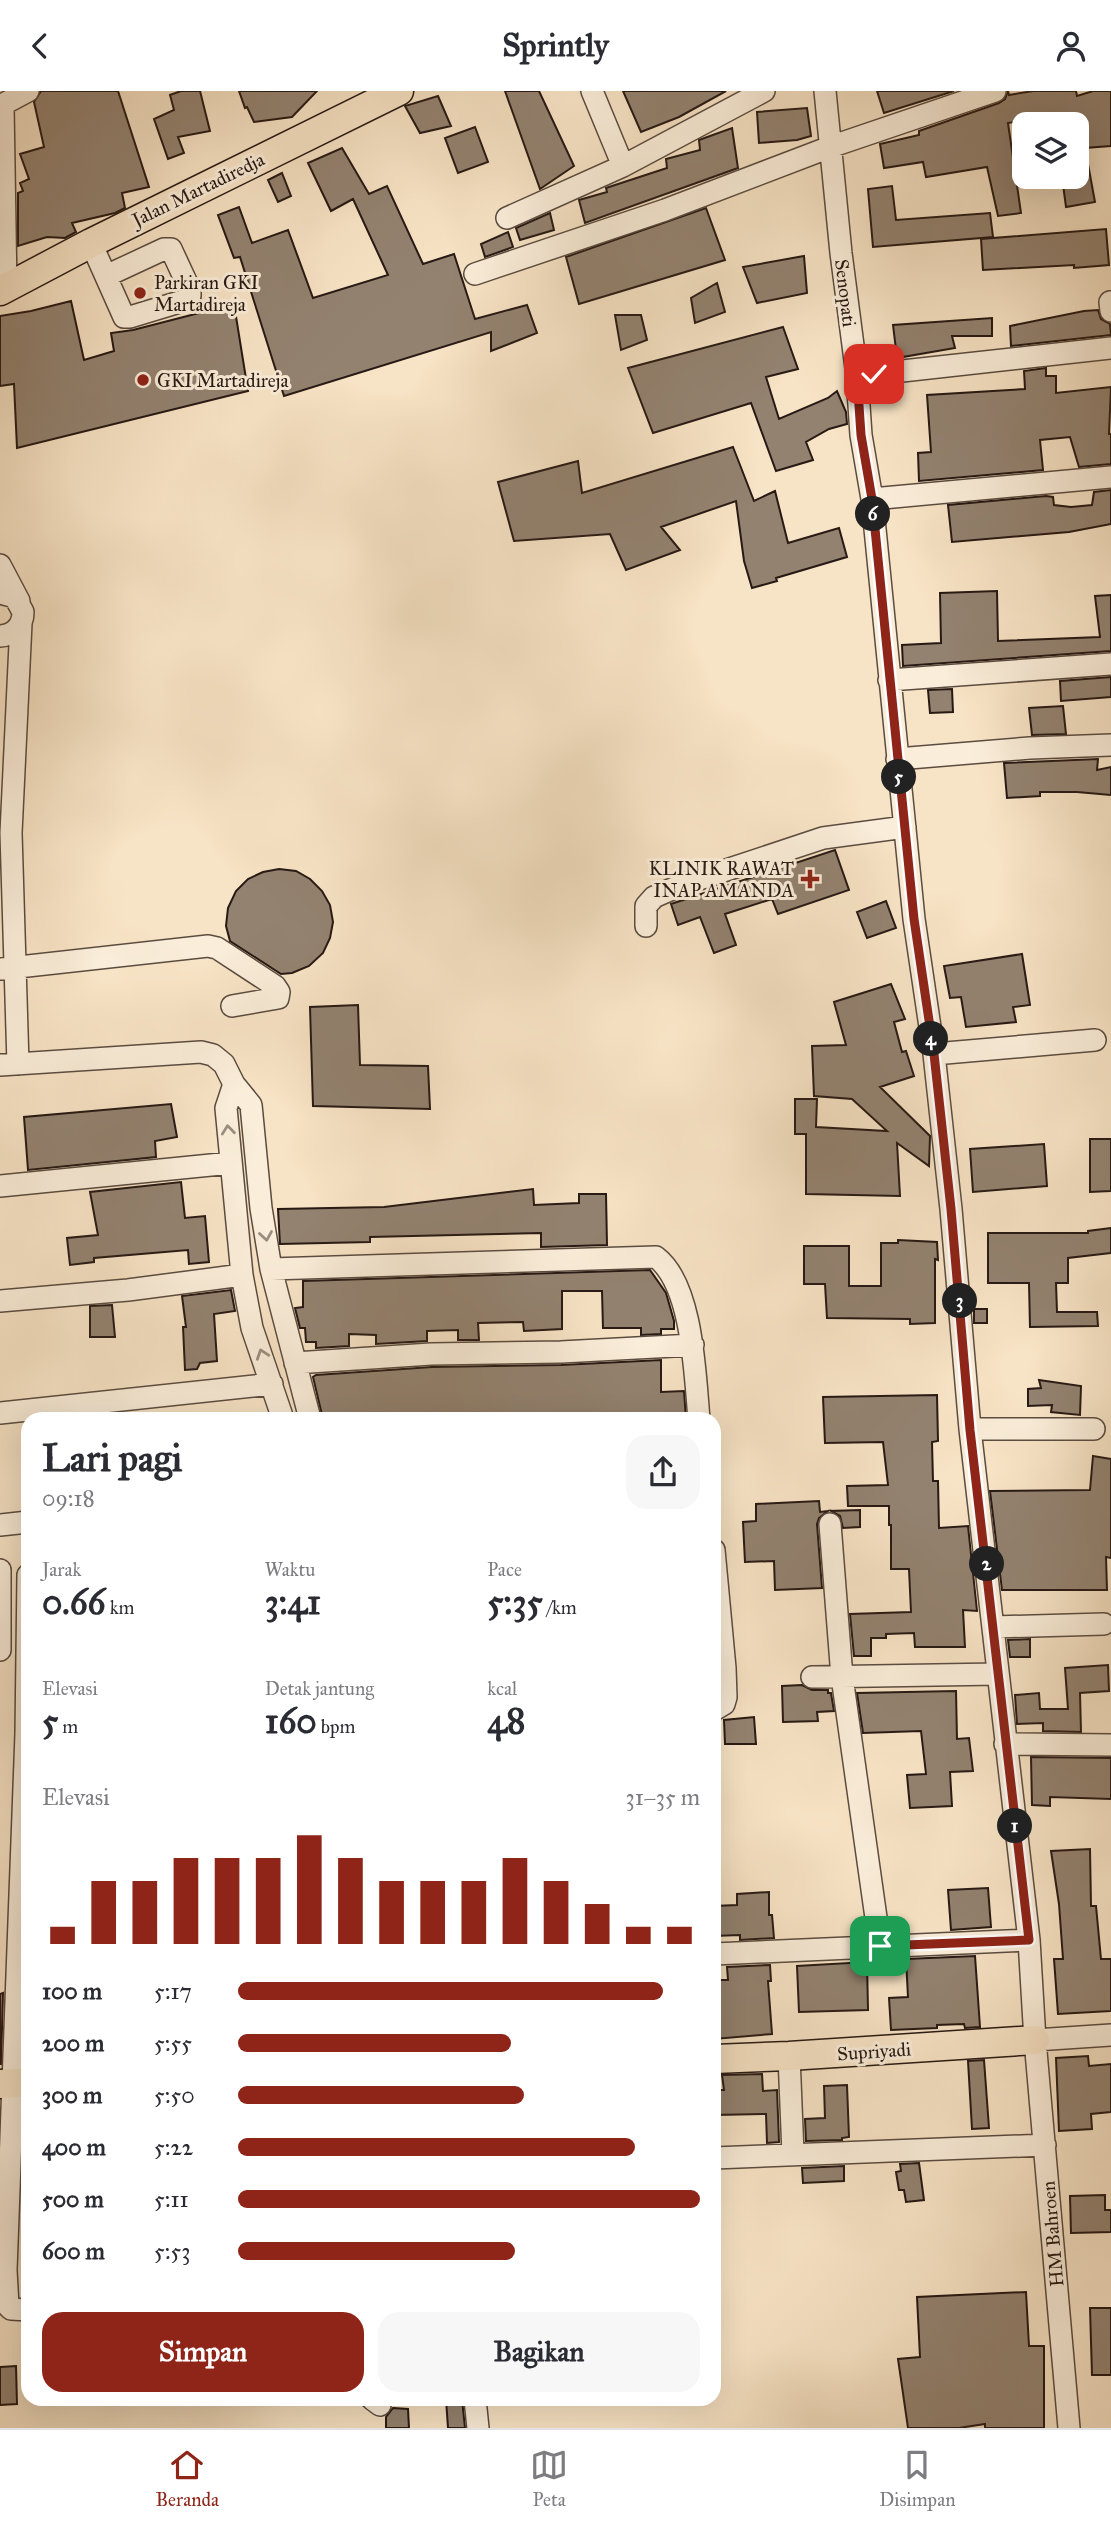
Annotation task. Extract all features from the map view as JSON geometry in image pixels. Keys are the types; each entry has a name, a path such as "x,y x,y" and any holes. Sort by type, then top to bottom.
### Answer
{"main road":[{"name":"Jalan Martadiredja","path":"3,290 383,95"},
{"name":"Supriyadi","path":"721,2059 1035,2039"}],"street":[{"path":"3,290 1,105 28,91"},
{"path":"592,91 623,166"},
{"path":"507,218 623,166 764,91"},
{"name":"Senopati","path":"825,91 857,376 861,435 872,499 914,919 934,1054 953,1223 970,1430 1029,1940 1035,2039"},
{"path":"475,274 665,210 830,147 995,91"},
{"path":"91,243 106,276"},
{"path":"1110,302 1111,311"},
{"path":"857,376 1111,348"},
{"path":"872,499 1111,477"},
{"path":"0,565 10,597 23,612 5,834 9,1064 201,1052 212,1055 225,1064 234,1084 251,1105 261,1207 271,1269 308,1412"},
{"path":"0,635 9,634 21,623"},
{"path":"889,680 1111,664"},
{"path":"897,759 1030,748 1111,745"},
{"path":"646,926 646,907 654,897 681,885 823,838 905,827"},
{"path":"7,968 208,946 217,948 275,986 279,992 278,998 232,1006"},
{"path":"934,1054 1095,1040"},
{"path":"234,1084 226,1108 242,1275 252,1328 281,1412"},
{"path":"0,1186 232,1163"},
{"path":"234,1209 261,1207"},
{"path":"271,1269 651,1256 670,1270 687,1318 693,1345 698,1412"},
{"path":"0,1301 128,1290 242,1275"},
{"path":"252,1328 285,1320"},
{"path":"295,1363 693,1345"},
{"path":"0,1413 272,1384"},
{"path":"970,1430 1094,1430"},
{"path":"0,1525 21,1523"},
{"path":"830,1524 842,1677 880,1946"},
{"path":"0,1570 0,1650"},
{"path":"994,1627 1104,1624"},
{"path":"721,1658 726,1697 721,1705"},
{"path":"812,1677 998,1675"},
{"path":"1005,1744 1111,1745"},
{"path":"21,1848 14,2083 19,2187 6,2243 8,2306 21,2310"},
{"path":"721,1954 1029,1940"},
{"path":"1035,2039 1111,2035"},
{"name":"HM Bahroen","path":"1035,2039 1069,2428"},
{"path":"789,2056 793,2154"},
{"path":"721,2158 1045,2145"},
{"path":"476,2406 478,2428"}],"building":[{"path":"41,91 118,91 149,187 122,193 125,208 115,213 72,223 76,232 65,238 47,237 18,246 18,193 23,191 20,183 29,179 20,154 44,147 34,102"},
{"path":"181,91 200,91 210,131 178,137 184,153 168,159 154,119 174,110 170,95"},
{"path":"239,91 317,91 292,117 254,122"},
{"path":"505,91 539,91 574,166 540,189"},
{"path":"623,91 726,91 679,117 641,132"},
{"path":"877,91 954,91 884,113"},
{"path":"1008,91 1009,95 1033,91 1076,91 1077,96 1093,91 1111,91 1111,146 1089,148 1089,112 1012,112 1012,122 1008,123 1012,151 1012,189 1018,189 1021,213 998,216 987,167 926,177 923,162 884,168 880,144 919,135 919,131 1005,99"},
{"path":"438,96 451,126 420,133 405,106"},
{"path":"807,108 811,136 759,143 757,112"},
{"path":"475,127 488,162 458,173 445,138"},
{"path":"732,128 738,168 585,223 579,200 667,168 666,159 700,150 699,140"},
{"path":"342,148 369,194 387,186 423,264 454,254 475,319 527,305 537,333 491,351 491,332 284,396 240,257 234,258 218,215 239,207 252,243 288,230 313,298 388,275 353,199 331,211 308,163"},
{"path":"1089,170 1095,202 1066,207 1064,189 1089,189"},
{"path":"282,173 291,196 278,202 268,180"},
{"path":"892,186 896,220 990,213 993,237 873,247 868,189"},
{"path":"706,208 725,260 579,304 566,257"},
{"path":"550,213 554,230 520,240 516,228"},
{"path":"1106,229 1109,265 983,270 981,239"},
{"path":"508,232 513,247 485,257 481,244"},
{"path":"804,256 807,293 757,303 743,267"},
{"path":"717,283 725,312 695,323 691,298"},
{"name":"GKI Martadireja","path":"71,301 84,360 114,351 111,333 133,330 234,304 248,391 17,448 14,384 0,386 0,316"},
{"path":"1098,310 1101,319 1110,324 1111,335 1011,346 1010,326"},
{"path":"615,315 641,315 647,340 621,350"},
{"path":"992,318 992,336 952,336 955,348 897,358 893,325"},
{"path":"783,327 798,369 766,377 779,419 828,398 837,391 846,412 847,424 829,429 806,442 813,460 776,471 751,403 653,433 628,368"},
{"path":"1046,368 1046,376 1056,376 1056,393 1111,387 1111,464 1079,467 1070,437 1040,440 1043,470 919,481 918,453 931,452 927,395 1025,389 1024,371"},
{"path":"733,447 754,501 775,491 788,543 839,528 847,557 752,588 744,561 736,501 661,527 680,550 626,570 610,534 514,541 498,482 578,461 582,493"},
{"path":"1111,490 1111,524 1069,532 952,542 948,505 1046,496 1053,497 1054,505 1071,507 1092,505 1094,492"},
{"path":"997,591 998,641 1100,637 1095,596 1111,595 1111,651 903,666 902,645 941,643 940,593"},
{"path":"1111,677 1111,697 1061,701 1060,681"},
{"path":"952,689 953,712 930,713 928,690"},
{"path":"1063,706 1066,734 1032,735 1029,708"},
{"path":"1098,759 1097,770 1111,767 1111,795 1040,792 1040,796 1007,798 1004,763"},
{"path":"835,850 849,890 778,914 772,899 725,914 736,945 714,953 700,917 678,925 671,904"},
{"path":"279,869 296,871 310,879 322,891 330,905 333,922 323,953 309,966 281,974 230,941 226,926 228,908 236,891 248,879"},
{"path":"886,901 896,928 867,938 857,912"},
{"path":"1022,954 1030,1005 1013,1007 1016,1022 966,1027 961,997 950,998 944,966"},
{"path":"891,984 905,1019 894,1022 902,1052 906,1051 914,1076 880,1087 930,1136 929,1166 897,1143 900,1196 806,1194 806,1134 795,1134 795,1099 817,1099 816,1127 887,1131 852,1099 814,1096 812,1046 846,1045 834,1002"},
{"path":"358,1005 360,1065 428,1066 430,1109 313,1106 310,1007"},
{"path":"171,1104 177,1137 155,1141 156,1157 28,1170 24,1117"},
{"path":"1090,1139 1111,1139 1111,1191 1090,1192"},
{"path":"1044,1144 1047,1186 973,1192 970,1149"},
{"path":"181,1182 185,1218 205,1216 209,1262 189,1264 188,1250 94,1258 94,1262 70,1265 67,1238 98,1235 90,1192"},
{"path":"533,1189 534,1205 579,1203 579,1194 606,1194 607,1245 541,1247 541,1233 370,1237 370,1242 280,1244 278,1209 384,1207"},
{"path":"1111,1228 1111,1253 1068,1258 1068,1283 1056,1283 1057,1312 1097,1312 1098,1326 1030,1327 1029,1283 988,1283 988,1233 1088,1233"},
{"path":"898,1240 937,1242 935,1323 910,1324 910,1319 827,1318 825,1284 804,1284 804,1246 849,1246 849,1286 881,1286 881,1243 898,1243"},
{"path":"650,1270 666,1293 674,1321 674,1329 661,1329 661,1334 641,1335 641,1328 603,1328 602,1291 562,1291 562,1329 524,1331 523,1322 478,1323 479,1340 458,1340 458,1330 427,1331 427,1341 376,1344 376,1335 349,1334 349,1346 316,1348 316,1342 306,1342 305,1328 300,1328 295,1308 303,1307 303,1281"},
{"path":"231,1290 235,1311 214,1314 217,1361 200,1363 197,1369 185,1370 183,1327 186,1327 182,1296"},
{"path":"112,1305 115,1337 90,1337 90,1306"},
{"path":"974,1309 987,1309 987,1323 974,1323"},
{"path":"661,1360 661,1392 684,1391 686,1412 321,1412 313,1377 432,1367"},
{"path":"1039,1380 1081,1386 1080,1415 1051,1412 1052,1405 1028,1406 1028,1389 1041,1388"},
{"path":"937,1395 938,1441 932,1442 933,1481 938,1481 939,1528 968,1526 977,1611 963,1610 965,1647 915,1647 914,1633 886,1634 886,1638 871,1638 871,1656 854,1656 850,1614 911,1612 909,1569 891,1569 889,1506 848,1506 847,1486 888,1485 883,1442 825,1443 823,1397"},
{"path":"1093,1456 1111,1459 1111,1558 1106,1557 1107,1590 1002,1590 990,1491 1090,1490"},
{"path":"819,1501 820,1512 828,1511 819,1518 817,1524 822,1588 775,1590 774,1561 745,1562 743,1522 756,1521 756,1504"},
{"path":"860,1510 860,1527 843,1528 840,1516 831,1511"},
{"path":"1030,1639 1030,1657 1010,1657 1008,1640"},
{"path":"1108,1665 1109,1691 1080,1693 1081,1732 1043,1731 1043,1723 1017,1724 1015,1695 1039,1693 1040,1709 1068,1709 1065,1668"},
{"path":"802,1685 812,1690 828,1690 834,1711 817,1712 818,1721 783,1722 782,1686"},
{"path":"956,1691 957,1739 969,1738 973,1771 950,1772 952,1806 910,1808 907,1775 926,1774 921,1731 863,1733 857,1693"},
{"path":"754,1717 756,1744 725,1744 724,1720"},
{"path":"1031,1757 1111,1758 1111,1799 1050,1797 1050,1806 1032,1805"},
{"path":"1090,1849 1091,1906 1096,1906 1101,1959 1111,1959 1111,2011 1058,2014 1054,1959 1063,1959 1051,1851"},
{"path":"988,1888 991,1927 951,1930 948,1890"},
{"path":"769,1892 769,1915 772,1915 774,1938 740,1940 740,1935 721,1936 721,1906 737,1905 737,1894"},
{"path":"975,1956 980,2027 965,2028 964,2024 891,2030 889,1998 908,1997 906,1959"},
{"path":"867,1962 868,2010 799,2012 797,1966"},
{"path":"770,1965 771,1981 768,1981 772,2034 721,2038 721,1980 728,1980 727,1967"},
{"path":"3,1993 1,2064 0,2064 0,1994"},
{"path":"1088,2056 1089,2066 1111,2064 1111,2112 1091,2114 1092,2129 1059,2131 1056,2058"},
{"path":"984,2060 989,2128 972,2129 968,2061"},
{"path":"762,2074 763,2091 777,2090 779,2142 767,2143 766,2114 721,2115 721,2090 724,2090 722,2075"},
{"path":"847,2085 849,2137 842,2140 806,2141 805,2119 825,2118 824,2086"},
{"path":"919,2163 924,2200 906,2202 904,2190 899,2190 896,2172 901,2171 900,2164"},
{"path":"844,2166 844,2181 803,2183 802,2168"},
{"path":"1105,2195 1105,2210 1111,2210 1111,2232 1071,2233 1070,2196"},
{"path":"1026,2292 1029,2346 1044,2346 1044,2428 985,2428 985,2424 959,2428 908,2428 898,2359 920,2357 917,2297"},
{"path":"1090,2308 1111,2308 1111,2375 1092,2375"},
{"path":"16,2366 17,2404 0,2405 0,2367"},
{"path":"446,2406 463,2406 465,2428 448,2428"},
{"path":"393,2408 408,2409 409,2428 386,2428 386,2417"}],"place":[{"name":"Parkiran GKI Martadireja","path":"140,293"},
{"name":"GKI Martadireja","path":"143,380"},
{"name":"KLINIK RAWAT INAP AMANDA","path":"810,879"}],"route":[{"path":"874,374 857,376 861,435 872,499 914,919 934,1054 964,1343 970,1430 1029,1940 880,1946"}]}
